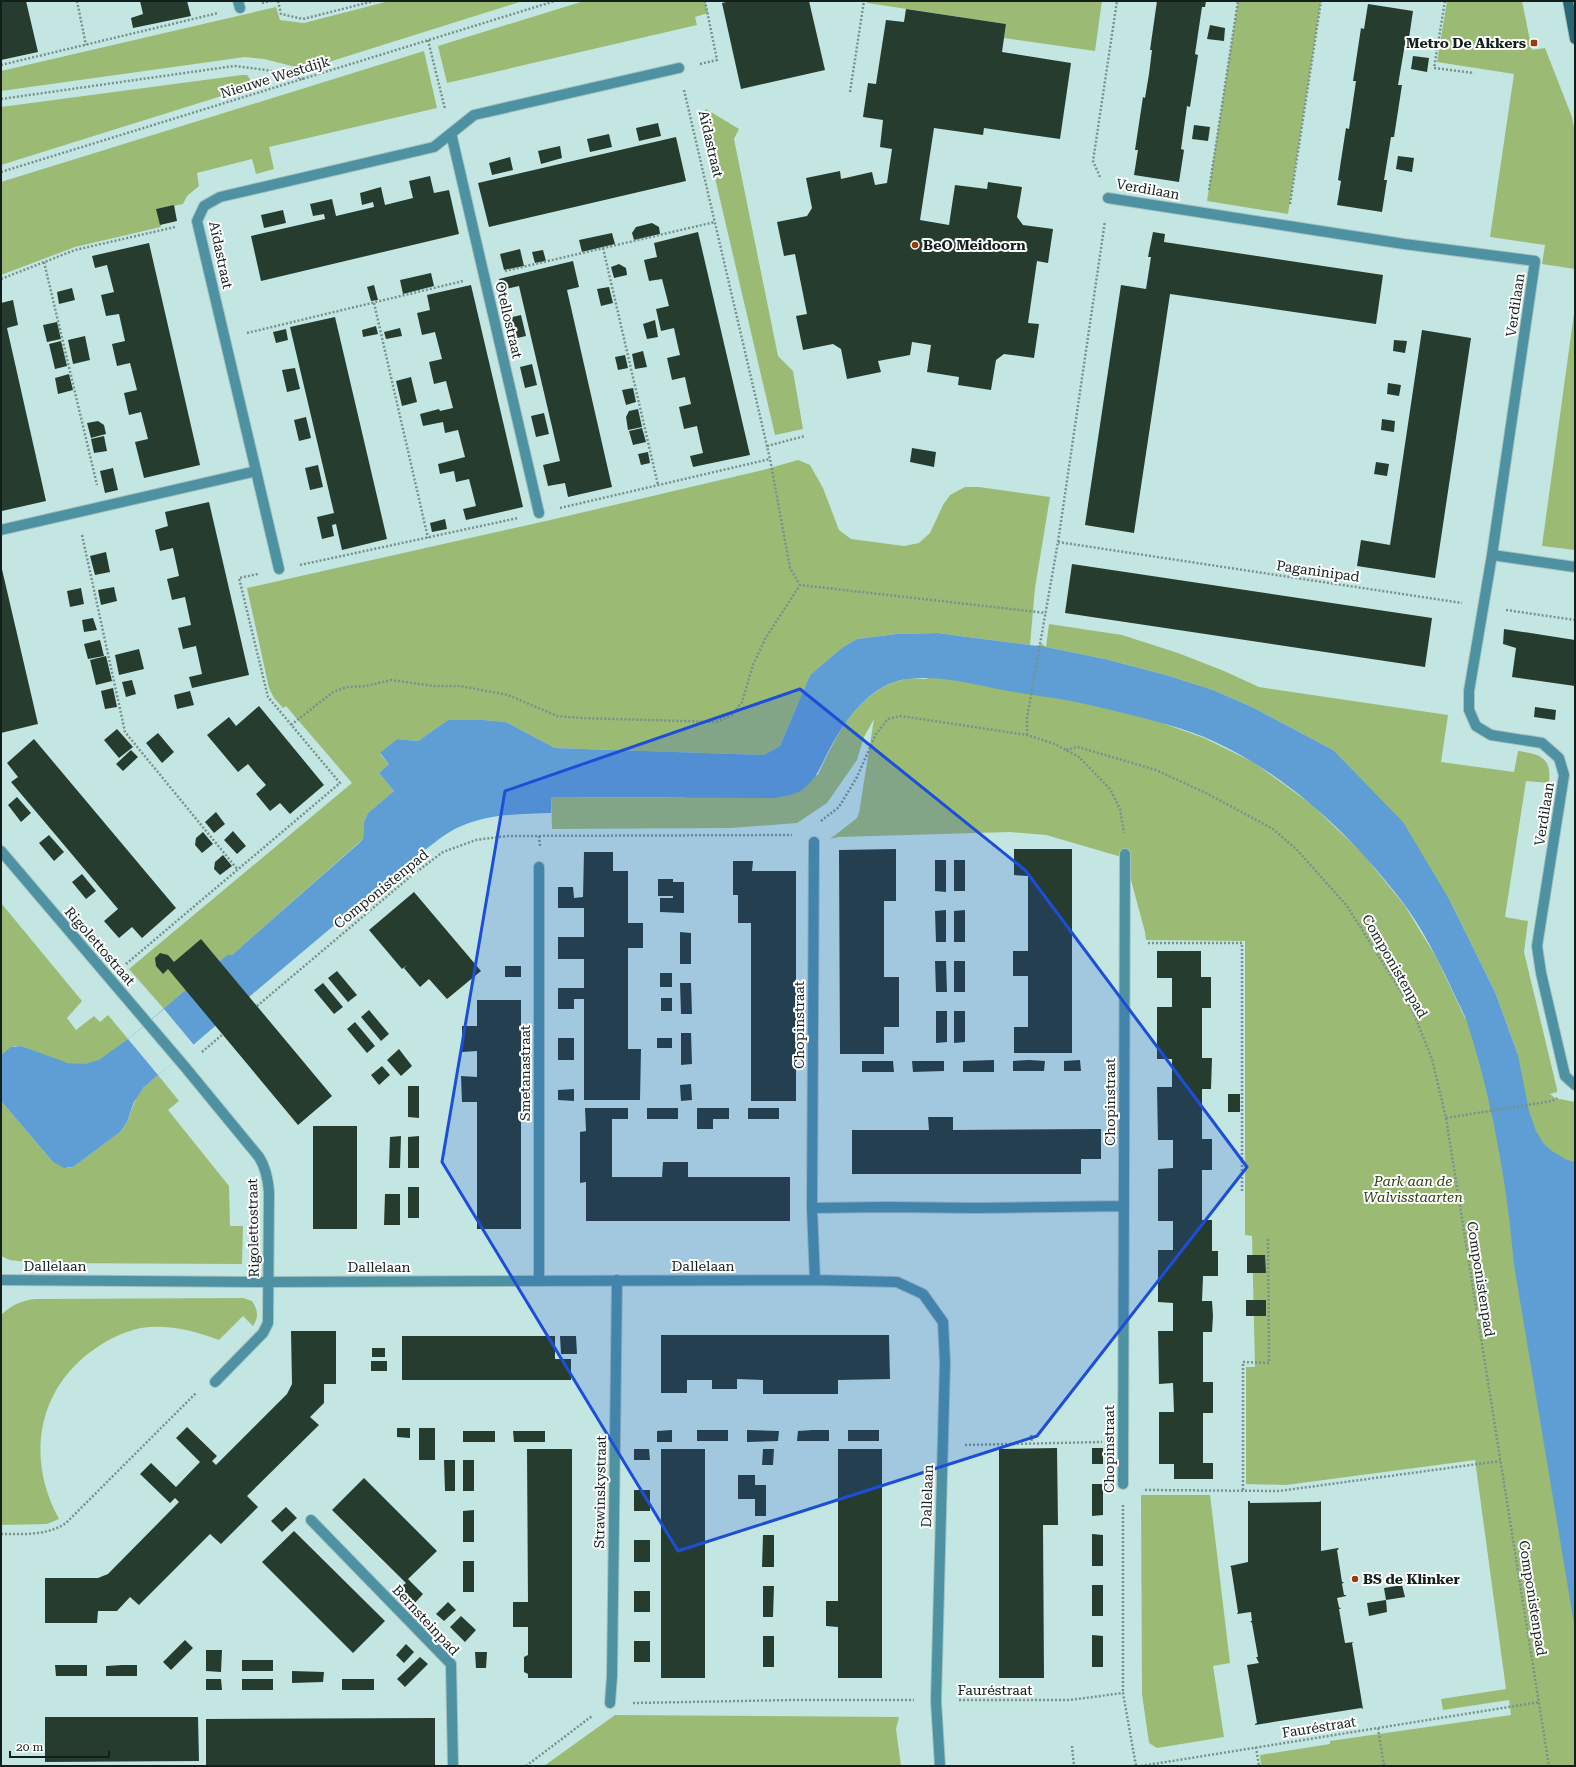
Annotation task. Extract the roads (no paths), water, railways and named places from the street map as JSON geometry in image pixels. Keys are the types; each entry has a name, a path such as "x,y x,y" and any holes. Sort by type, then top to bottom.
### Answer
{"street":[{"path":"1568,1 1575,39"},
{"name":"Aïdastraat","path":"279,569 197,221 204,206 220,197 434,147 474,114 679,68"},
{"name":"Otellostraat","path":"451,133 539,513"},
{"name":"Verdilaan","path":"1108,198 1286,226 1535,261 1492,555 1469,691 1469,710 1476,726 1491,735 1542,744 1559,758 1564,775 1537,946 1541,972 1566,1076 1575,1085"},
{"path":"1,530 102,508 256,471"},
{"path":"1492,555 1575,567"},
{"name":"Chopinstraat","path":"814,842 812,1208 815,1280"},
{"name":"Rigolettostraat","path":"1,851 185,1067 259,1156 264,1165 267,1173 269,1192 268,1323 263,1333 215,1382"},
{"name":"Chopinstraat","path":"1123,1487 1125,854"},
{"name":"Smetanastraat","path":"539,867 539,1280"},
{"path":"812,1208 1124,1206"},
{"name":"Dallelaan","path":"1,1280 269,1282 815,1280 897,1282 923,1294 943,1322 945,1362 936,1700 940,1766"},
{"name":"Strawinskystraat","path":"610,1703 612,1676 617,1280"},
{"name":"Bernsteinpad","path":"311,1520 451,1664 452,1766"}],"water":[{"path":"937,633 1046,647 1105,659 1166,675 1213,690 1252,707 1333,750 1403,822 1449,899 1495,992 1518,1055 1529,1111 1536,1131 1544,1144 1552,1151 1567,1160 1575,1162 1575,1630 1514,1265 1503,1172 1491,1110 1466,1019 1439,963 1417,923 1384,878 1362,854 1314,807 1289,787 1262,768 1233,751 1191,732 1085,704 1007,691 965,682 937,678 923,678 895,682 883,687 872,695 852,714 830,748 816,776 802,790 796,793 775,798 551,797 551,813 498,816 472,822 448,833 420,853 143,1088 134,1102 127,1122 120,1132 73,1167 64,1168 53,1162 1,1101 1,1055 11,1047 21,1046 68,1063 85,1064 99,1060 128,1039 227,955 232,955 358,844 363,839 364,822 368,813 394,791 379,773 389,764 380,753 397,739 418,741 448,720 484,720 506,722 555,748 764,755 780,746 810,675 843,647 857,639 896,634"}],"place":[{"name":"Metro De Akkers","path":"1534,43"},
{"name":"BeO Meidoorn","path":"915,245"},
{"name":"BS de Klinker","path":"1355,1579"}],"park label":[{"name":"Park aan de Walvisstaarten","path":"1413,1190"}]}
